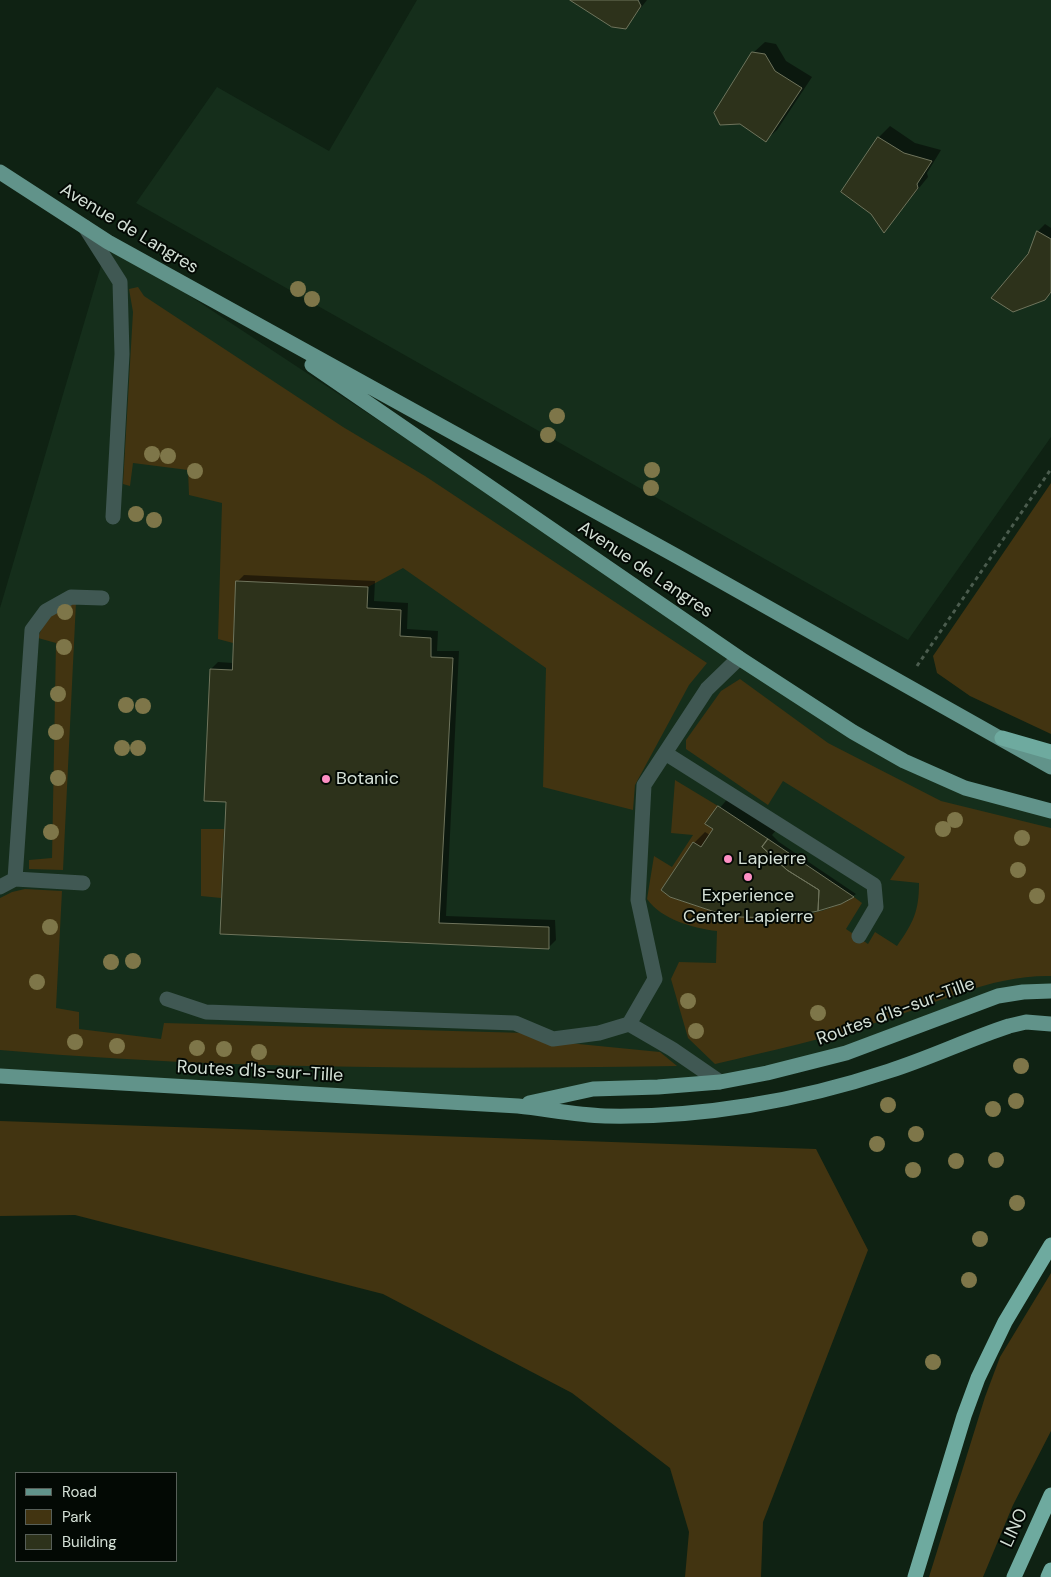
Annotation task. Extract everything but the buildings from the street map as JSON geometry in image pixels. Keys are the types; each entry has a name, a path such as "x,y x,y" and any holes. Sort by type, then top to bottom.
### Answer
{"highway":[{"path":"1002,738 1051,752"},
{"path":"915,1577 964,1416 978,1378 1005,1322 1051,1245"},
{"name":"LINO","path":"1014,1577 1051,1495"},
{"path":"1048,1577 1051,1570"}],"main road":[{"name":"Avenue de Langres","path":"0,172 85,227 240,316 906,684 1051,767"},
{"name":"Avenue de Langres","path":"240,316 739,658 853,732 904,761 964,788 1051,811"},
{"name":"Routes d'Is-sur-Tille","path":"518,1106 593,1088 658,1087 720,1082 846,1053 998,996 1023,992 1051,991"},
{"name":"Routes d'Is-sur-Tille","path":"0,1076 518,1106 604,1116 660,1115 760,1103 887,1072 1010,1026 1026,1022 1051,1024"}],"lane":[{"path":"85,227 120,282 122,354 113,517"},
{"path":"16,879 32,630 46,611 71,597 102,598"},
{"path":"168,999 206,1012 515,1023 553,1039 599,1033 628,1024 655,979 638,900 644,785 707,689 739,658"},
{"path":"665,753 874,885 876,907 859,936"},
{"path":"0,887 16,879 82,883"},
{"path":"628,1024 672,1049 720,1082"}],"path":[{"path":"906,684 1051,469"}],"shaded area":[{"path":"417,0 1051,0 1051,437 908,640 136,203 217,87 329,151"},
{"path":"108,242 739,658 904,761 1051,811 1051,990 1023,992 846,1053 658,1087 518,1106 0,1076 0,608"}],"green space":[{"path":"138,287 144,296 343,427 425,476 707,663 689,685 635,785 633,810 543,787 546,668 403,568 368,587 236,582 233,643 218,639 222,503 189,495 188,470 133,463 130,486 123,484 133,312 129,289"},
{"path":"1051,483 1051,734 970,696 937,673 933,656"},
{"path":"76,602 63,870 29,869 29,860 52,858 56,643 38,638 44,624 52,615"},
{"path":"740,679 828,743 941,801 1051,828 1051,976 1006,980 985,985 858,1028 715,1064 688,1038 671,979 679,962 716,963 717,931 698,928 669,918 647,899 654,856 672,867 693,835 671,833 675,780 718,806 706,823 713,829 701,847 693,842 661,890 672,897 732,915 774,918 795,917 815,913 854,897 862,903 846,929 868,944 875,932 897,946 914,917 919,893 919,883 890,880 905,857 783,781 768,805 686,749 686,740 721,691"},
{"path":"201,829 224,829 221,898 201,896"},
{"path":"25,889 62,891 56,1008 79,1012 79,1029 161,1039 164,1023 526,1033 538,1040 660,1052 677,1066 508,1068 338,1067 84,1057 0,1050 0,898 12,892"},
{"path":"0,1121 816,1149 868,1250 763,1522 761,1577 685,1577 689,1532 670,1468 572,1393 383,1294 75,1215 0,1216"},
{"path":"1051,1273 1051,1431 1013,1505 983,1577 929,1577 985,1397 1000,1357"}],"place":[{"name":"Botanic","path":"326,779"},
{"name":"Lapierre","path":"728,859"},
{"name":"Experience Center Lapierre","path":"748,877"}]}
